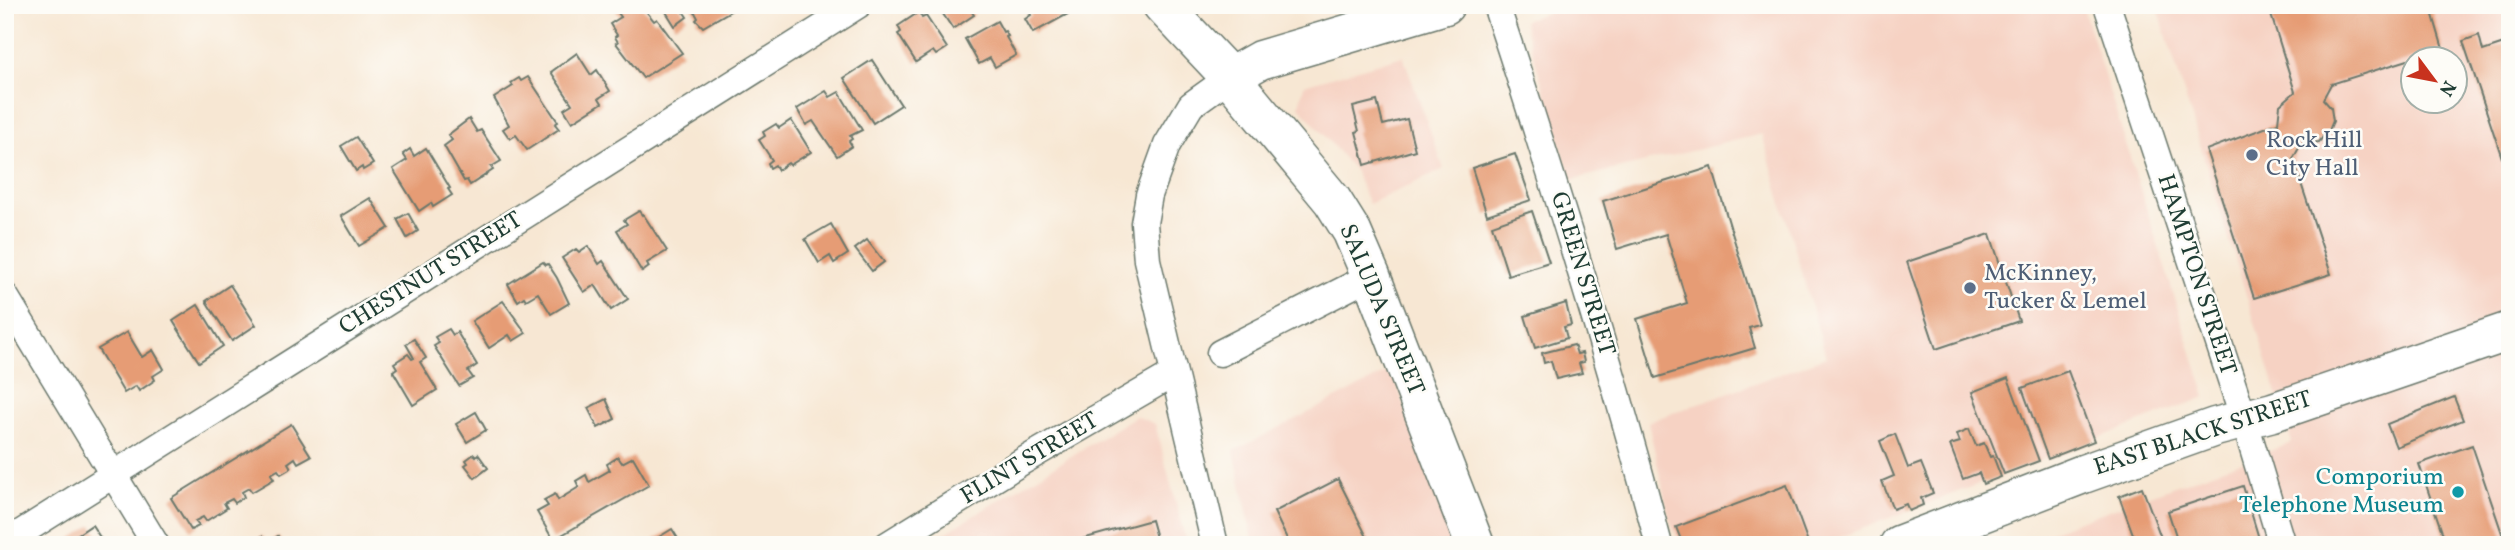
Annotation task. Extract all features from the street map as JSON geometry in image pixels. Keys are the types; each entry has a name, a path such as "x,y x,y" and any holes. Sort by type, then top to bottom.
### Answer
{"main road":[{"name":"SALUDA STREET","path":"1162,5 1230,77 1332,200 1352,232 1475,545"},
{"path":"1230,77 1260,60 1445,5"},
{"name":"EAST BLACK STREET","path":"1899,545 2094,470 2510,331"}],"street":[{"name":"CHESTNUT STREET","path":"5,543 858,5"},
{"name":"GREEN STREET","path":"1496,5 1557,191 1660,545"},
{"name":"HAMPTON STREET","path":"2107,5 2244,419 2282,545"},
{"path":"1215,545 1147,260 1144,223 1158,165 1177,125 1191,105 1230,77"},
{"path":"1220,353 1371,276"},
{"path":"5,296 156,545"},
{"name":"FLINT STREET","path":"887,545 1023,461 1173,374"}],"shaded area":[{"path":"1573,5 2082,5 2206,397 1819,545 1680,545 1670,520 1648,422 1826,357 1762,134 1571,180 1524,23 1526,19"},
{"path":"2157,5 2510,5 2510,545 2014,545 2292,443"},
{"path":"1403,56 1444,169 1369,204 1354,170 1299,106 1304,85"},
{"path":"1392,370 1453,545 1254,545 1234,451"},
{"path":"1136,416 1155,424 1187,545 926,545"}],"building":[{"path":"624,5 641,5 654,21 657,19 682,53 643,78 616,43 617,35 610,24 621,17 616,10"},
{"path":"679,5 687,17 675,26 663,7"},
{"path":"691,5 730,5 732,10 703,27 696,20 698,18"},
{"path":"937,5 967,5 974,15 953,29"},
{"path":"1025,5 1078,5 1079,8 1033,33 1025,19 1031,15"},
{"name":"Rock Hill City Hall","path":"2268,5 2430,5 2442,46 2400,46 2400,62 2331,84 2323,99 2331,108 2333,121 2330,128 2319,142 2301,144 2293,159 2331,274 2254,298 2206,150 2278,123 2280,105 2295,92"},
{"path":"919,12 922,18 926,16 947,48 936,55 933,51 916,62 898,34 901,32 898,26"},
{"path":"997,21 1008,36 1006,37 1016,55 995,67 990,58 979,64 965,39"},
{"path":"2479,35 2483,51 2510,42 2510,182 2470,62 2470,46 2465,46 2463,41"},
{"path":"577,53 591,75 597,70 610,91 599,98 602,103 572,122 564,109 572,104 551,72"},
{"path":"872,60 901,105 873,123 844,78"},
{"path":"528,77 558,122 555,124 559,129 527,150 516,135 510,139 503,129 509,125 494,98 513,86 511,83 519,78 521,81"},
{"path":"826,91 830,97 839,92 862,130 850,136 852,146 837,156 813,121 806,125 797,109"},
{"path":"1377,101 1383,125 1407,119 1415,150 1365,165 1356,132 1359,131 1353,107"},
{"path":"469,119 477,132 481,130 501,161 491,167 493,170 470,185 467,180 464,181 444,146 452,140 448,135"},
{"path":"791,120 811,152 778,170 775,165 770,168 768,163 772,160 759,140 765,136 763,132 776,124 779,128"},
{"path":"356,137 373,164 356,171 341,146"},
{"path":"426,148 452,195 433,207 431,203 419,211 393,169 407,160 403,154 410,149 414,156"},
{"path":"1515,154 1531,200 1487,215 1472,168"},
{"path":"1712,167 1760,325 1749,328 1755,348 1655,378 1637,319 1687,303 1666,234 1617,249 1603,201"},
{"path":"370,198 389,228 359,246 341,216"},
{"path":"639,211 667,251 647,263 649,267 642,272 617,230 627,224 624,220"},
{"path":"1532,211 1549,262 1508,275 1492,225"},
{"path":"408,213 418,231 407,238 397,219"},
{"path":"831,224 848,254 834,263 830,256 819,263 805,239"},
{"path":"1990,234 2019,321 1936,349 1907,262"},
{"path":"867,240 884,262 872,271 855,249"},
{"path":"588,246 599,264 603,261 628,299 611,310 595,285 584,292 562,258 576,249 579,252"},
{"path":"543,262 548,264 557,278 569,303 551,314 538,293 518,301 508,284"},
{"path":"230,285 256,325 232,341 206,301"},
{"path":"503,301 526,333 513,341 509,335 489,348 472,321"},
{"path":"1566,303 1571,325 1564,327 1567,338 1535,348 1525,316"},
{"path":"198,305 223,346 199,362 173,321"},
{"path":"449,329 453,335 457,332 477,365 468,371 473,378 459,386 434,346 439,343 435,337"},
{"path":"127,332 142,357 153,350 164,369 153,376 155,380 139,391 136,386 124,393 98,349"},
{"path":"414,339 426,358 420,362 437,390 413,405 393,371 397,368 394,363 408,354 414,358 406,344"},
{"path":"1574,345 1577,354 1582,353 1584,362 1579,363 1582,373 1556,379 1551,361 1544,363 1542,353"},
{"path":"2068,371 2094,441 2048,459 2022,388"},
{"path":"2008,378 2039,461 2004,474 1972,392"},
{"path":"2454,397 2463,420 2396,447 2387,424"},
{"path":"606,399 615,419 598,428 588,408"},
{"path":"476,412 486,430 467,442 456,424"},
{"path":"291,424 311,456 298,463 295,458 288,463 291,468 281,474 278,470 271,474 274,479 252,492 249,488 242,492 244,497 235,503 232,499 224,503 227,508 206,521 203,517 195,521 199,526 191,530 171,498"},
{"path":"1969,429 1976,446 1984,443 1990,457 1993,456 2001,477 1983,484 1979,473 1963,479 1950,445 1960,442 1957,434"},
{"path":"1895,434 1908,468 1921,463 1933,493 1921,498 1923,505 1909,511 1906,504 1893,509 1882,481 1894,476 1880,441"},
{"name":"Comporium Telephone Museum","path":"2472,445 2506,545 2427,545 2444,538 2419,464"},
{"path":"478,454 488,468 475,478 465,465 468,463 466,460"},
{"path":"618,457 622,463 633,457 649,485 553,540 537,512 548,506 544,500 555,494 558,500 579,487 576,481 586,475 589,482 610,470 607,464"},
{"path":"1338,479 1371,545 1290,545 1274,512"},
{"path":"1787,485 1809,545 1683,545 1676,527"},
{"path":"2243,486 2261,545 2179,545 2168,511"},
{"path":"2142,487 2163,543 2159,545 2137,545 2119,496"},
{"path":"1151,520 1158,545 1064,545 1064,544"},
{"path":"92,525 105,545 62,545"},
{"path":"672,529 682,545 646,545"},
{"path":"262,536 267,543 278,536 283,545 248,545"}],"place":[{"name":"Rock Hill City Hall","path":"2252,155"},
{"name":"McKinney, Tucker & Lemel","path":"1970,288"},
{"name":"Comporium Telephone Museum","path":"2458,492"}]}
